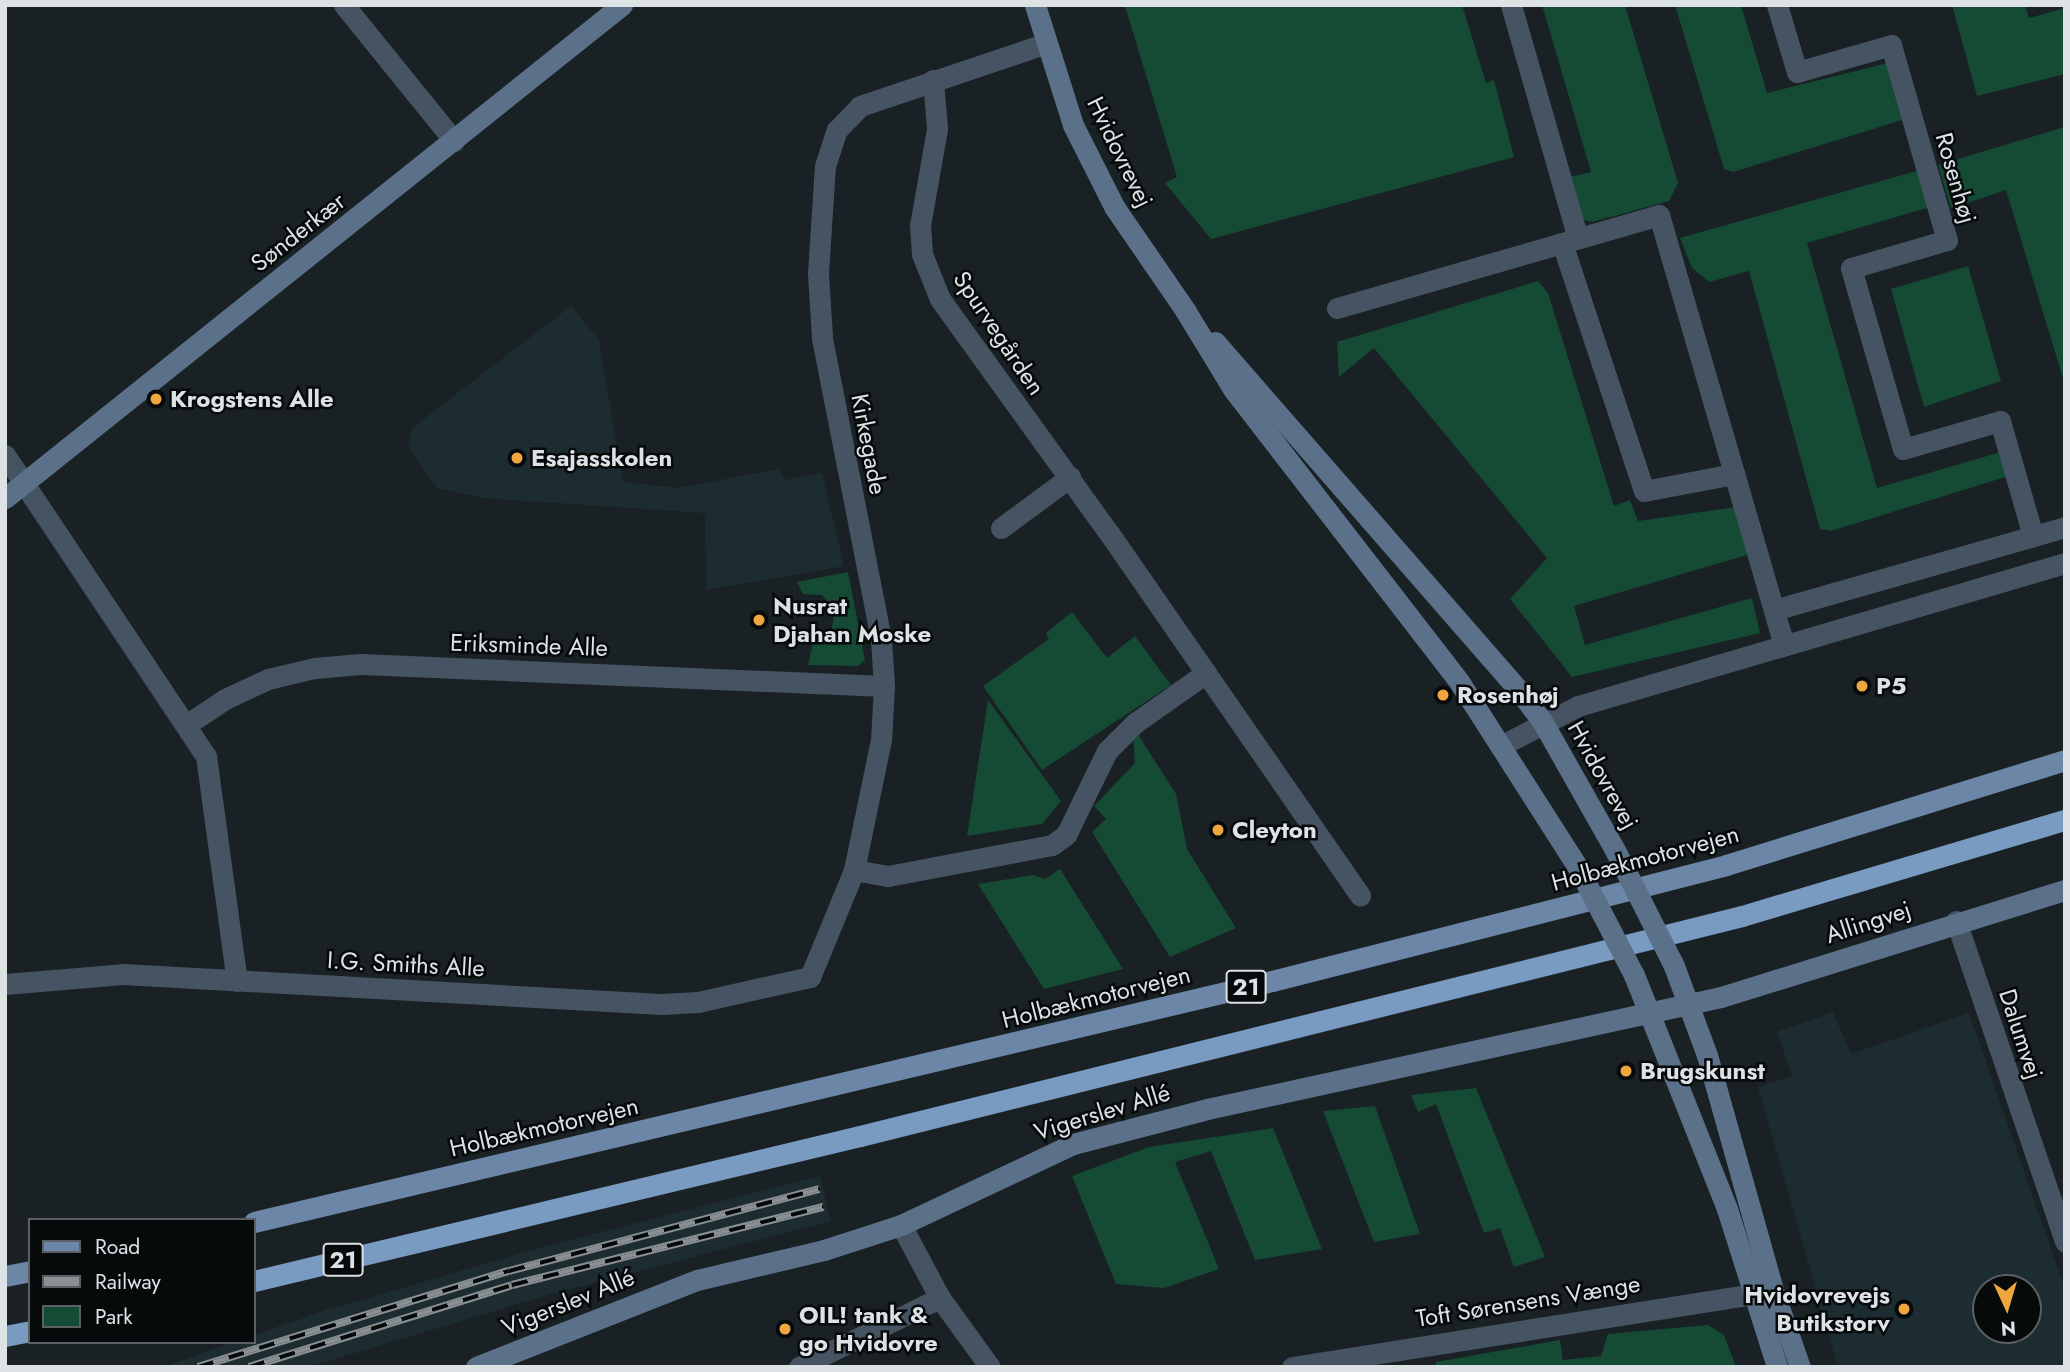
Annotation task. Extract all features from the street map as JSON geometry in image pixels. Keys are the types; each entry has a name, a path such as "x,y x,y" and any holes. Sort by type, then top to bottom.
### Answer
{"highway":[{"name":"21","path":"256,1281 873,1133 1742,916 2065,820"},
{"path":"5,1336 28,1331"}],"main road":[{"name":"Holbækmotorvejen","path":"256,1222 1272,981 1726,864 2065,761"},
{"path":"5,1276 28,1271"}],"street":[{"path":"344,5 454,141"},
{"name":"Sønderkær","path":"14,492 622,5"},
{"name":"Hvidovrevej","path":"1035,5 1073,125 1115,208 1185,310 1233,389 1399,602 1500,746 1577,866 1634,975 1727,1209 1763,1292 1800,1367"},
{"path":"1511,5 1570,241 1644,491 1734,474"},
{"name":"Rosenhøj","path":"1777,5 1797,72 1891,45 1947,240 1851,268 1903,449 2000,421 2033,536"},
{"name":"Kirkegade","path":"801,981 815,972 854,870 881,740 884,686 881,639 822,337 818,273 825,166 837,130 860,106 1047,43"},
{"name":"Spurvegården","path":"933,80 937,129 920,225 922,254 940,299 1070,477 1360,894"},
{"path":"1337,308 1659,215 1784,645"},
{"name":"Hvidovrevej","path":"1185,310 1467,627 1542,721 1616,852 1674,965 1707,1055 1763,1292 1777,1367"},
{"path":"5,455 14,492 206,756 237,981"},
{"path":"1001,528 1070,477"},
{"path":"1774,610 2065,527"},
{"path":"1500,746 1542,721 1784,645 2065,562"},
{"name":"Eriksminde Alle","path":"186,726 225,699 268,679 314,668 361,664 884,686"},
{"path":"854,870 888,876 1052,845 1066,835 1107,751 1135,723 1206,674"},
{"name":"Allingvej","path":"1687,1005 2065,890"},
{"name":"Dalumvej","path":"1956,921 2063,1232"},
{"name":"I.G. Smiths Alle","path":"5,984 123,974 661,1004 698,1002 801,981"},
{"name":"Vigerslev Allé","path":"476,1367 697,1280 824,1250 901,1225 1073,1144 1207,1109 1687,1005"},
{"path":"901,1225 940,1298 990,1367"},
{"name":"Toft Sørensens Vænge","path":"1292,1367 1763,1292"},
{"path":"799,1367 940,1298"}],"shaded area":[{"name":"Esajasskolen","path":"571,306 599,340 623,482 678,488 779,469 786,480 822,473 844,566 706,590 705,513 483,498 437,488 409,447 412,428"},
{"path":"1833,1012 1851,1054 1969,1013 2065,1289 2065,1367 1838,1367 1758,1087 1792,1076 1777,1032"},
{"path":"820,1176 831,1221 548,1295 308,1367 163,1367 228,1344 256,1344 256,1334 327,1310 539,1248"}],"green space":[{"path":"1462,5 1486,83 1494,80 1514,157 1211,239 1165,183 1177,177 1125,6"},
{"path":"1542,5 1625,5 1678,183 1669,201 1592,222 1573,218 1561,179 1591,172"},
{"path":"1675,5 1741,5 1767,93 1896,61 1912,117 1733,172 1724,169"},
{"path":"1952,5 2025,5 2029,18 2065,8 2065,74 1977,96"},
{"path":"2065,127 2065,385 2006,190 1951,208 1938,165"},
{"path":"1927,168 1937,205 1807,243 1877,488 2008,450 2015,474 1831,531 1820,529 1749,271 1709,282 1692,268 1680,238"},
{"path":"1968,266 2001,381 1924,407 1891,289"},
{"path":"1538,281 1548,293 1614,506 1630,500 1638,521 1743,506 1757,552 1574,606 1585,645 1752,598 1760,633 1572,677 1510,599 1547,558 1374,348 1339,377 1337,342"},
{"path":"848,572 865,660 858,666 808,665 813,643 831,633 835,610 822,595 803,594 797,582"},
{"path":"1072,612 1107,658 1135,636 1171,685 1042,770 983,686 1049,639 1046,633"},
{"path":"988,700 1061,801 1042,824 967,836"},
{"path":"1137,733 1176,794 1187,849 1236,928 1170,957 1092,832 1106,819 1094,806 1135,763 1133,735"},
{"path":"1060,869 1123,969 1044,989 978,884 1033,875 1045,879"},
{"path":"1476,1088 1545,1257 1514,1267 1500,1228 1484,1233 1436,1104 1418,1112 1411,1095"},
{"path":"1375,1106 1420,1234 1374,1242 1323,1111"},
{"path":"1273,1128 1322,1249 1255,1260 1211,1151 1175,1162 1219,1269 1164,1288 1116,1284 1072,1176 1149,1147"},
{"path":"1708,1325 1724,1335 1736,1367 1435,1367 1436,1362 1560,1340 1563,1360 1601,1356 1608,1334"}],"railway":[{"path":"198,1367 509,1271 819,1189"},
{"path":"249,1367 512,1285 823,1207"}],"place":[{"name":"Krogstens Alle","path":"156,399"},
{"name":"Esajasskolen","path":"517,458"},
{"name":"Nusrat Djahan Moske","path":"759,620"},
{"name":"P5","path":"1862,686"},
{"name":"Rosenhøj","path":"1443,695"},
{"name":"Cleyton","path":"1218,830"},
{"name":"Brugskunst","path":"1626,1071"},
{"name":"Hvidovrevejs Butikstorv","path":"1904,1309"},
{"name":"OIL! tank & go Hvidovre","path":"785,1329"}]}
